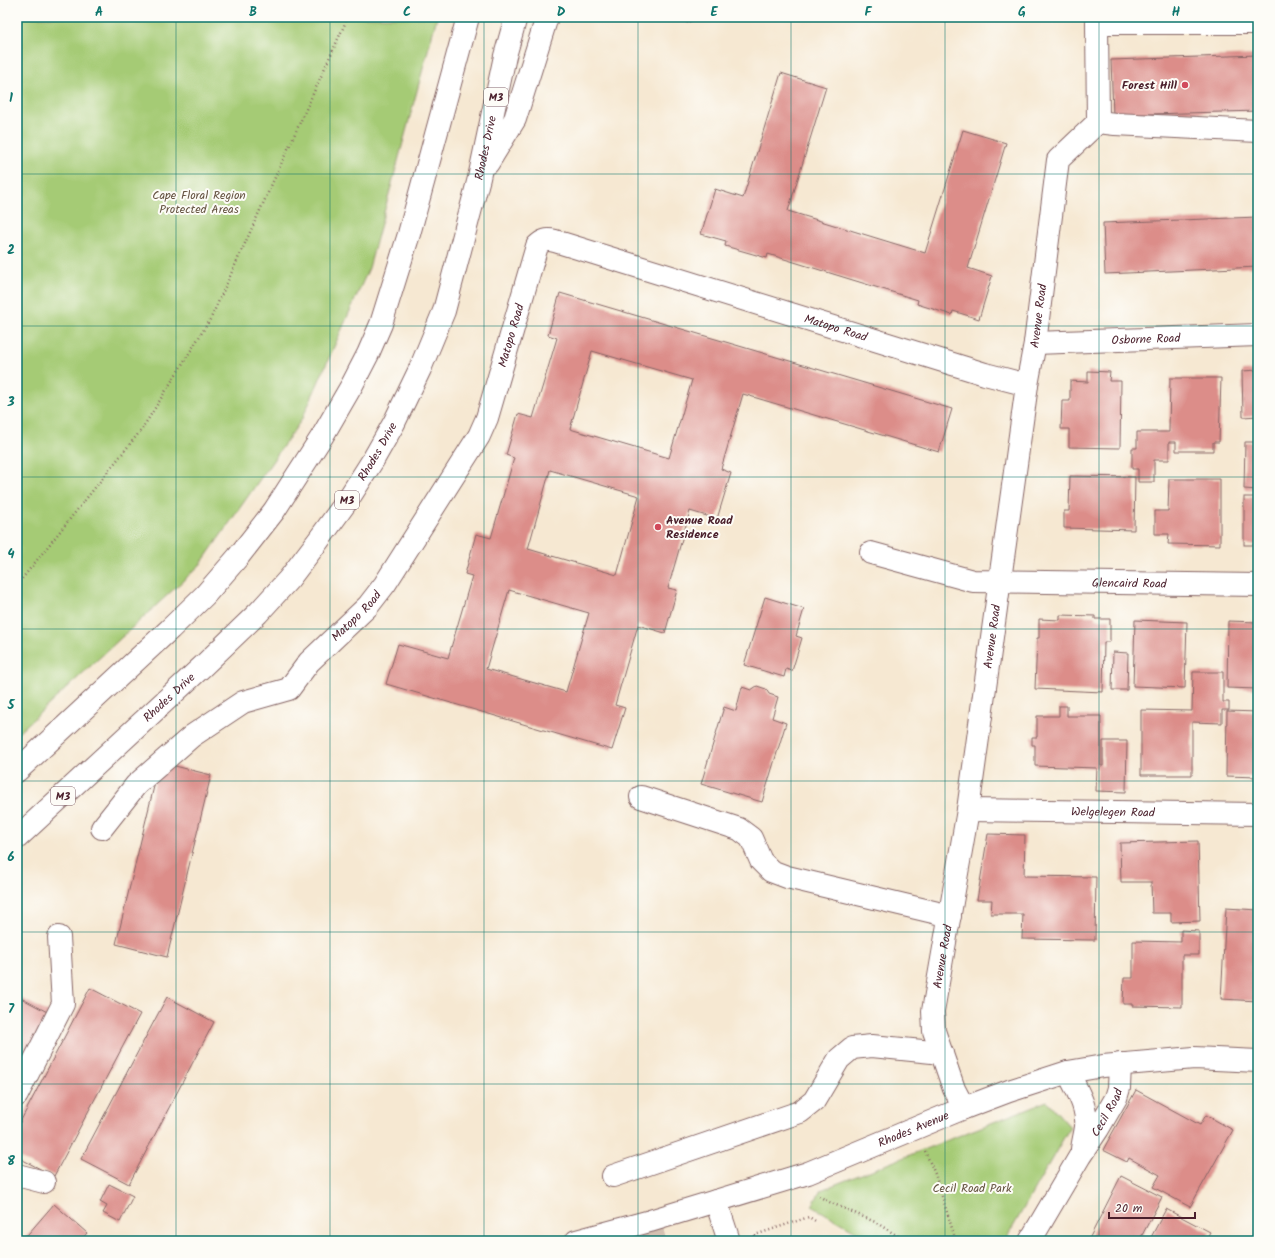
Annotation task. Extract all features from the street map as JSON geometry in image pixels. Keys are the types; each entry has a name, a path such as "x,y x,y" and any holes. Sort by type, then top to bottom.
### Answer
{"main road":[{"path":"17,770 205,595 238,557 274,511 323,435 352,385 381,324 408,234 468,17"},
{"name":"Rhodes Drive","path":"17,838 258,613 289,579 347,501 394,422 420,369 444,311 479,178 505,56 516,17"},
{"path":"479,178 515,119 547,17"},
{"path":"1258,23 1097,23 1098,122 1258,132"},
{"name":"Avenue Road","path":"964,1108 954,1089 934,1031 933,1011 968,810 1001,582 1027,385 1035,343 1058,160 1098,122"},
{"name":"Matopo Road","path":"102,828 136,785 192,736 243,702 289,689 309,662 368,606 385,584 479,436 487,418 537,246 541,242 548,239 555,241 985,374 1027,385"},
{"name":"Osborne Road","path":"1035,343 1258,336"},
{"name":"Glencaird Road","path":"871,553 973,581 1258,585"},
{"path":"641,797 739,829 751,838 761,861 771,871 787,877 950,916"},
{"name":"Welgelegen Road","path":"968,810 1258,814"},
{"path":"17,1095 62,1004 59,937"},
{"path":"613,1176 800,1112 814,1101 839,1059 852,1048 872,1046 942,1053"},
{"name":"Rhodes Avenue","path":"576,1241 650,1222 808,1172 964,1108 1009,1091 1068,1072 1120,1064 1194,1058 1258,1060"},
{"name":"Cecil Road","path":"1030,1241 1116,1098 1119,1088 1120,1064"},
{"name":"Cecil Road","path":"1068,1072 1085,1113 1086,1126 1080,1156"},
{"path":"17,1175 44,1182"},
{"path":"716,1201 729,1241"}],"path":[{"path":"17,585 142,429 211,318 348,17"},
{"path":"923,1146 935,1174 956,1241"},
{"path":"814,1192 826,1201 875,1222 906,1241"},
{"path":"756,1241 755,1234 809,1217 817,1222"}],"green space":[{"name":"Cape Floral Region Protected Areas","path":"17,17 437,17 369,268 302,419 200,565 17,734"},
{"name":"Cecil Road Park","path":"1047,1101 1070,1127 1005,1241 873,1241 812,1206 821,1190"}],"building":[{"path":"684,17 700,17 687,23"},
{"name":"Forest Hill","path":"1258,55 1258,111 1113,115 1111,60"},
{"path":"781,73 826,87 788,211 925,253 963,130 1006,143 968,268 992,276 979,319 953,311 952,315 917,304 918,300 768,254 767,258 725,246 726,241 701,234 715,189 743,198"},
{"path":"1258,217 1258,267 1105,274 1103,223"},
{"name":"Avenue Road Residence","path":"560,293 952,409 939,452 743,394 721,469 731,473 717,519 690,511 668,588 677,590 665,633 638,625 615,705 625,708 612,750 386,684 398,644 448,658 472,576 465,574 476,534 491,538 514,458 506,455 518,414 533,418 557,338 548,335","holes":["592,351 692,380 669,458 570,429","550,470 639,496 617,575 528,549","509,590 589,613 566,692 486,669"]},
{"path":"1258,370 1258,416 1243,417 1242,371"},
{"path":"1088,371 1110,372 1109,381 1121,381 1120,448 1069,447 1069,429 1061,429 1062,401 1070,401 1070,381 1088,382"},
{"path":"1170,378 1221,378 1219,442 1213,442 1213,451 1176,451 1176,442 1169,442 1169,460 1154,460 1154,482 1138,482 1138,469 1132,469 1132,448 1137,448 1137,432 1169,432"},
{"path":"1245,442 1258,442 1258,490 1244,489"},
{"path":"1070,476 1135,477 1134,530 1064,528 1064,511 1069,511"},
{"path":"1169,479 1220,479 1220,545 1168,544 1169,534 1155,534 1155,511 1168,511"},
{"path":"1244,497 1258,497 1258,545 1244,545"},
{"path":"765,597 804,609 796,636 802,638 792,671 786,669 784,677 744,665"},
{"path":"1060,615 1095,616 1095,619 1110,619 1110,642 1104,642 1103,692 1035,689 1039,619 1060,620"},
{"path":"1135,620 1187,622 1185,688 1133,686"},
{"path":"1228,621 1258,622 1258,689 1227,688"},
{"path":"1113,652 1128,653 1127,690 1112,690"},
{"path":"1193,672 1223,672 1223,702 1229,702 1229,710 1222,710 1222,723 1192,722 1192,775 1141,775 1141,710 1192,711"},
{"path":"757,686 766,689 769,694 778,697 772,718 786,723 762,802 701,784 724,707 736,711 742,687 751,690"},
{"path":"1059,706 1067,706 1067,716 1101,716 1101,766 1103,766 1103,741 1127,741 1126,792 1096,791 1097,768 1035,766 1035,745 1032,745 1032,737 1037,737 1037,716 1059,716"},
{"path":"1227,711 1258,712 1258,777 1226,776"},
{"path":"171,765 211,775 167,957 116,944 156,778"},
{"path":"988,834 1025,835 1024,876 1096,877 1095,940 1022,939 1023,914 991,914 992,900 977,900"},
{"path":"1198,841 1200,921 1171,922 1171,913 1152,913 1151,882 1121,882 1120,843"},
{"path":"1226,908 1258,910 1258,1001 1221,999"},
{"path":"1181,930 1199,931 1199,955 1182,955 1182,1007 1132,1006 1132,1004 1123,1004 1124,978 1133,978 1133,941 1181,942"},
{"path":"90,988 140,1014 54,1176 17,1157 17,1128"},
{"path":"17,996 51,1014 17,1078"},
{"path":"167,997 214,1022 129,1184 81,1159"},
{"path":"1136,1090 1200,1125 1206,1115 1233,1130 1190,1207 1153,1187 1160,1175 1129,1158 1127,1162 1103,1150"},
{"path":"1121,1176 1162,1197 1139,1241 1088,1241"},
{"path":"109,1184 133,1196 120,1222 103,1213 107,1206 100,1202"},
{"path":"54,1204 87,1233 80,1241 22,1241"},
{"path":"1166,1209 1210,1232 1205,1241 1149,1241"}],"tunnel":[{"path":"650,1221 655,1241"}],"place":[{"name":"Forest Hill","path":"1185,85"},
{"name":"Avenue Road Residence","path":"658,527"}]}
